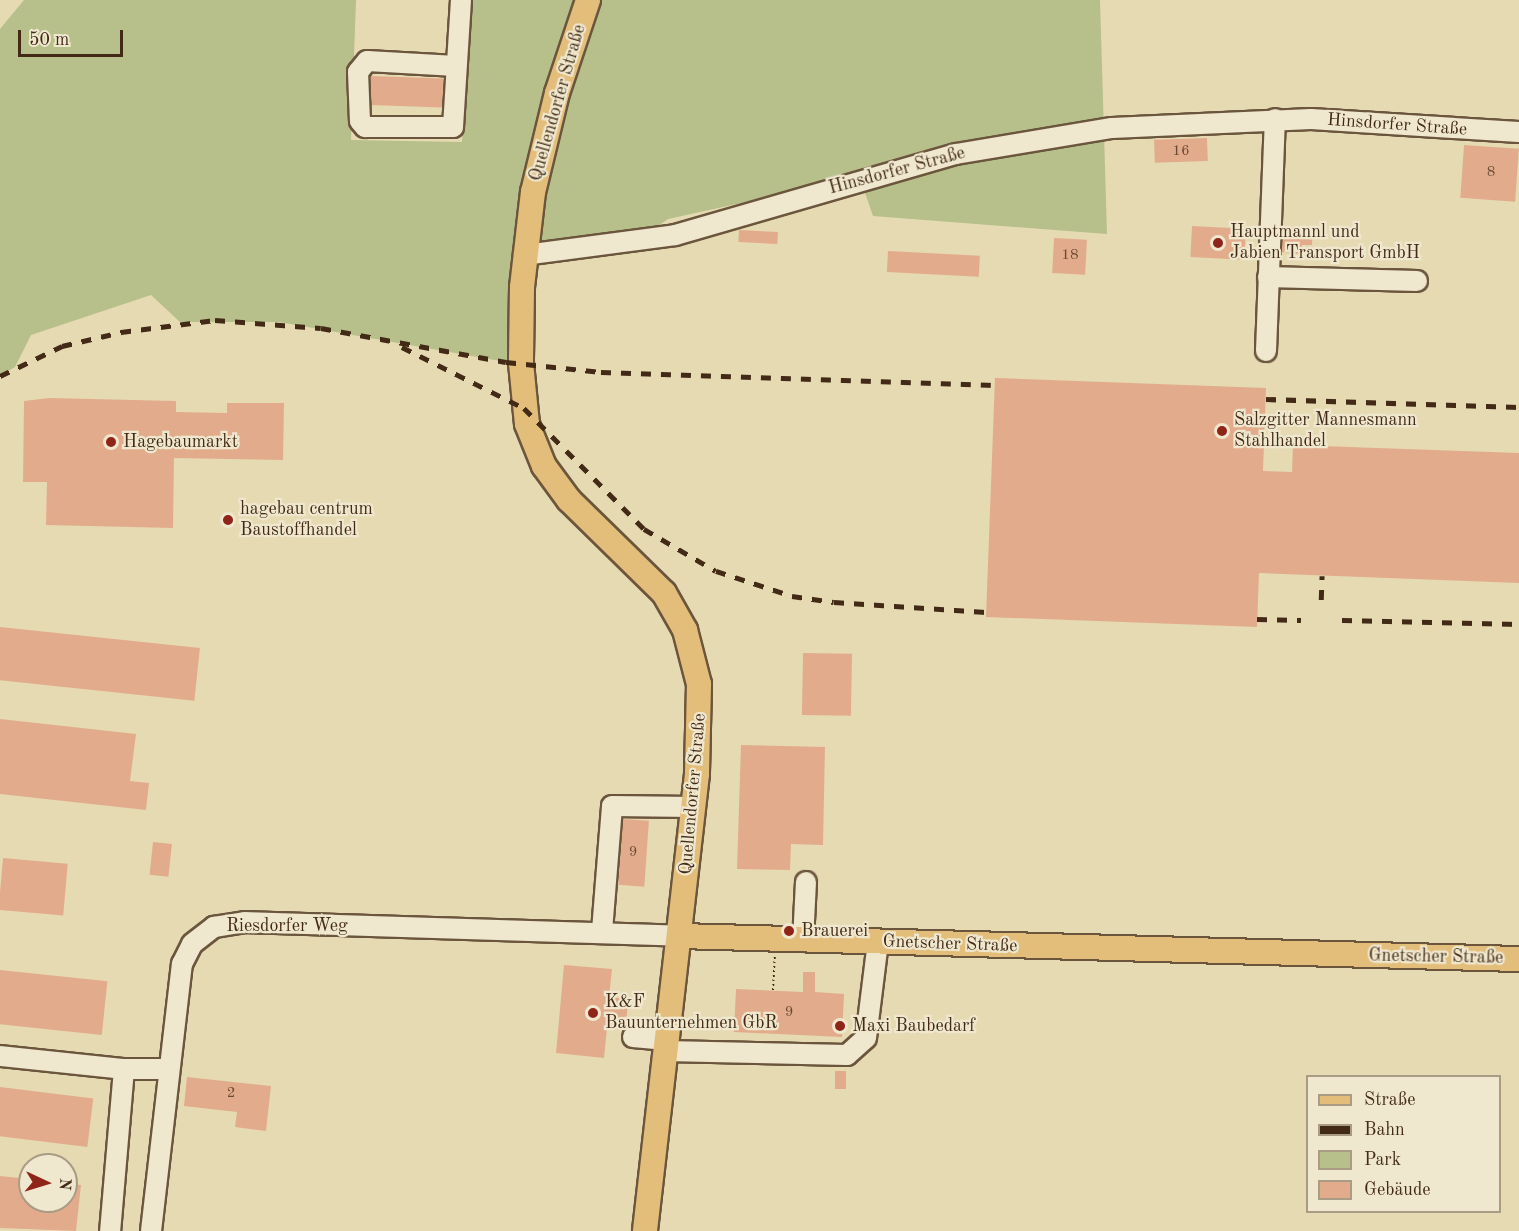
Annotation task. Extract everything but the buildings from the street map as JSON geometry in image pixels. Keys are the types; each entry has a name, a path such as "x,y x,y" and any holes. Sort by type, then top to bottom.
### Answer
{"main road":[{"name":"Quellendorfer Straße","path":"588,0 545,136 524,255 521,363 531,438 560,490 651,576 685,630 701,703 694,807 679,936"},
{"name":"Gnetscher Straße","path":"679,936 1519,959"},
{"path":"645,1231 679,936"}],"street":[{"path":"456,66 367,61 358,72 360,121 365,127 453,127 461,0"},
{"path":"1266,351 1275,119"},
{"name":"Hinsdorfer Straße","path":"524,255 675,235 904,168 1030,140 1153,124 1275,119 1519,132"},
{"path":"1268,278 1417,281"},
{"path":"602,931 612,806 694,807"},
{"path":"803,941 806,882"},
{"name":"Riesdorfer Weg","path":"151,1231 182,964 198,938 223,924 602,931 679,936"},
{"path":"633,1037 666,1046 847,1055 866,1038 878,942"},
{"path":"0,1056 124,1069 169,1069"},
{"path":"110,1231 124,1069"}],"path":[{"path":"773,990 775,940"}],"green space":[{"path":"24,0 356,0 351,140 462,142 471,0 1100,0 1107,234 873,216 863,187 800,190 668,219 648,233 538,247 513,354 506,362 279,322 180,322 151,295 31,335 15,367 0,376 0,29"}],"railway":[{"path":"0,376 62,346 121,332 215,320 321,328 506,362 601,372 995,385"},
{"path":"402,347 524,408 644,529 716,571 792,596 834,602 986,612"},
{"path":"1266,399 1519,407"},
{"path":"1321,600 1322,576"},
{"path":"1257,619 1301,620"},
{"path":"1342,620 1519,624"}],"place":[{"name":"Hauptmannl und Jabien Transport GmbH","path":"1218,243"},
{"name":"Salzgitter Mannesmann Stahlhandel","path":"1222,431"},
{"name":"Hagebaumarkt","path":"111,442"},
{"name":"hagebau centrum Baustoffhandel","path":"228,520"},
{"name":"Brauerei","path":"789,931"},
{"name":"K&F Bauunternehmen GbR","path":"593,1013"},
{"name":"Maxi Baubedarf","path":"840,1026"}]}
